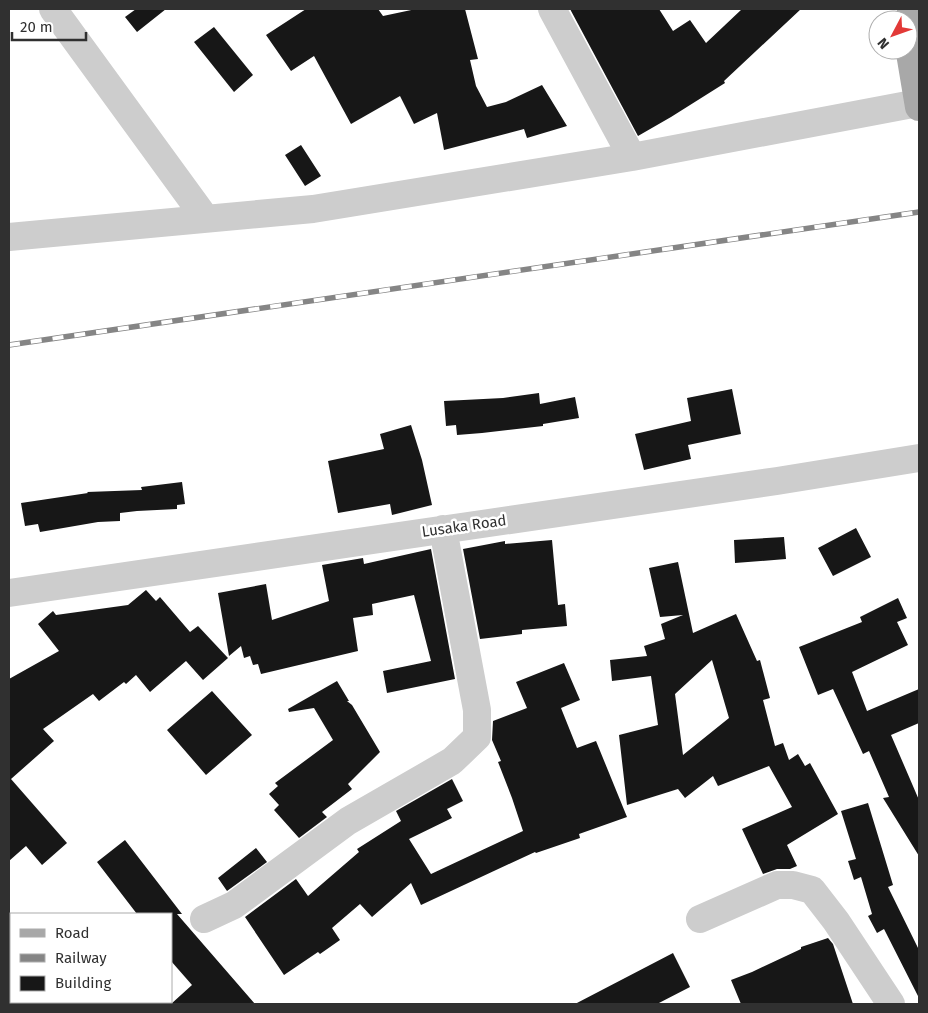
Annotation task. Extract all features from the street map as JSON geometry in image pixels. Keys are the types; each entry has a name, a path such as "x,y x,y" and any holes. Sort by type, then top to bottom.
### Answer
{"main road":[{"path":"911,9 909,47 919,105"}],"street":[{"path":"53,9 206,219"},
{"path":"552,9 632,157"},
{"path":"9,237 313,210 632,157 919,105"},
{"name":"Lusaka Road","path":"9,593 919,458"},
{"path":"204,919 234,905 348,821 452,761 477,737 477,710 443,529"},
{"path":"700,919 777,885 794,885 812,890 836,921 891,1004"}],"building":[{"path":"136,9 166,9 137,32 125,17"},
{"path":"306,9 378,9 383,16 416,9 465,9 478,59 470,60 476,86 487,107 506,102 542,85 567,126 527,138 524,129 444,150 437,113 414,124 400,96 351,124 314,56 291,71 266,35"},
{"path":"570,9 659,9 673,31 690,20 706,43 742,9 801,9 724,81 725,83 638,136"},
{"path":"214,27 253,75 234,92 194,42"},
{"path":"301,145 321,176 305,186 285,155"},
{"path":"732,389 741,434 688,445 691,459 644,470 635,434 691,421 687,398"},
{"path":"539,393 540,404 575,397 579,418 543,424 543,426 457,435 456,425 446,426 444,401 503,398"},
{"path":"411,425 422,460 432,505 392,515 390,504 338,513 328,461 384,449 380,434"},
{"path":"182,482 185,504 177,505 177,509 120,513 120,521 98,522 40,532 38,524 25,526 21,503 87,492 142,490 141,487"},
{"path":"856,528 871,557 833,576 818,548"},
{"path":"784,537 786,559 735,563 734,540"},
{"path":"552,540 558,605 565,604 567,626 522,630 522,634 480,639 463,549 505,541 505,544"},
{"path":"431,549 455,679 387,693 383,671 431,661 414,595 372,604 373,615 353,618 358,651 261,674 258,664 253,665 250,656 244,658 241,646 229,656 218,593 266,584 272,620 329,601 322,565 363,558 364,564"},
{"path":"678,562 693,633 736,614 757,661 760,660 770,698 763,700 775,746 783,743 789,760 798,754 805,766 810,763 838,814 787,845 797,866 790,869 777,869 763,874 742,829 792,807 769,766 718,786 713,776 685,798 678,789 627,805 619,735 658,725 651,676 612,681 610,660 647,656 644,646 665,639 661,624 683,615 660,617 649,568","holes":["712,660 729,718 683,755 675,694"]},
{"path":"146,590 156,601 160,597 190,632 198,626 228,658 203,680 186,661 150,692 136,675 126,684 124,682 99,701 93,694 43,729 54,741 11,779 67,843 42,865 26,846 9,861 9,679 59,651 38,624 53,611 56,615 128,605"},
{"path":"898,598 907,618 897,622 908,645 852,672 867,711 919,689 919,723 891,735 919,800 919,856 883,798 889,797 869,751 863,754 833,689 818,695 799,647 862,622 860,617"},
{"path":"564,663 580,700 561,708 577,748 596,741 627,817 579,834 580,838 535,852 421,905 411,883 372,917 360,904 332,928 340,940 284,975 245,917 296,879 308,896 359,852 357,849 401,821 396,811 452,779 463,801 447,809 452,818 409,839 431,874 523,831 498,762 501,761 492,740 493,721 527,708 516,682"},
{"path":"337,681 349,701 347,701 352,705 380,752 348,784 352,789 322,812 327,817 299,838 274,810 279,805 269,794 278,786 275,783 333,740 314,708 289,712 288,709"},
{"path":"212,691 252,735 206,775 167,730"},
{"path":"868,803 893,885 888,887 919,950 919,998 884,929 877,933 868,916 872,914 861,877 854,880 848,861 856,859 841,811"},
{"path":"125,840 182,914 177,914 255,1004 171,1004 192,985 172,962 172,913 136,913 97,862"},
{"path":"256,848 267,862 227,891 218,878"},
{"path":"828,938 833,944 853,1004 741,1004 731,980 801,949 801,947"},
{"path":"673,953 690,987 657,1004 575,1004"}],"railway":[{"path":"9,345 919,212"}]}
